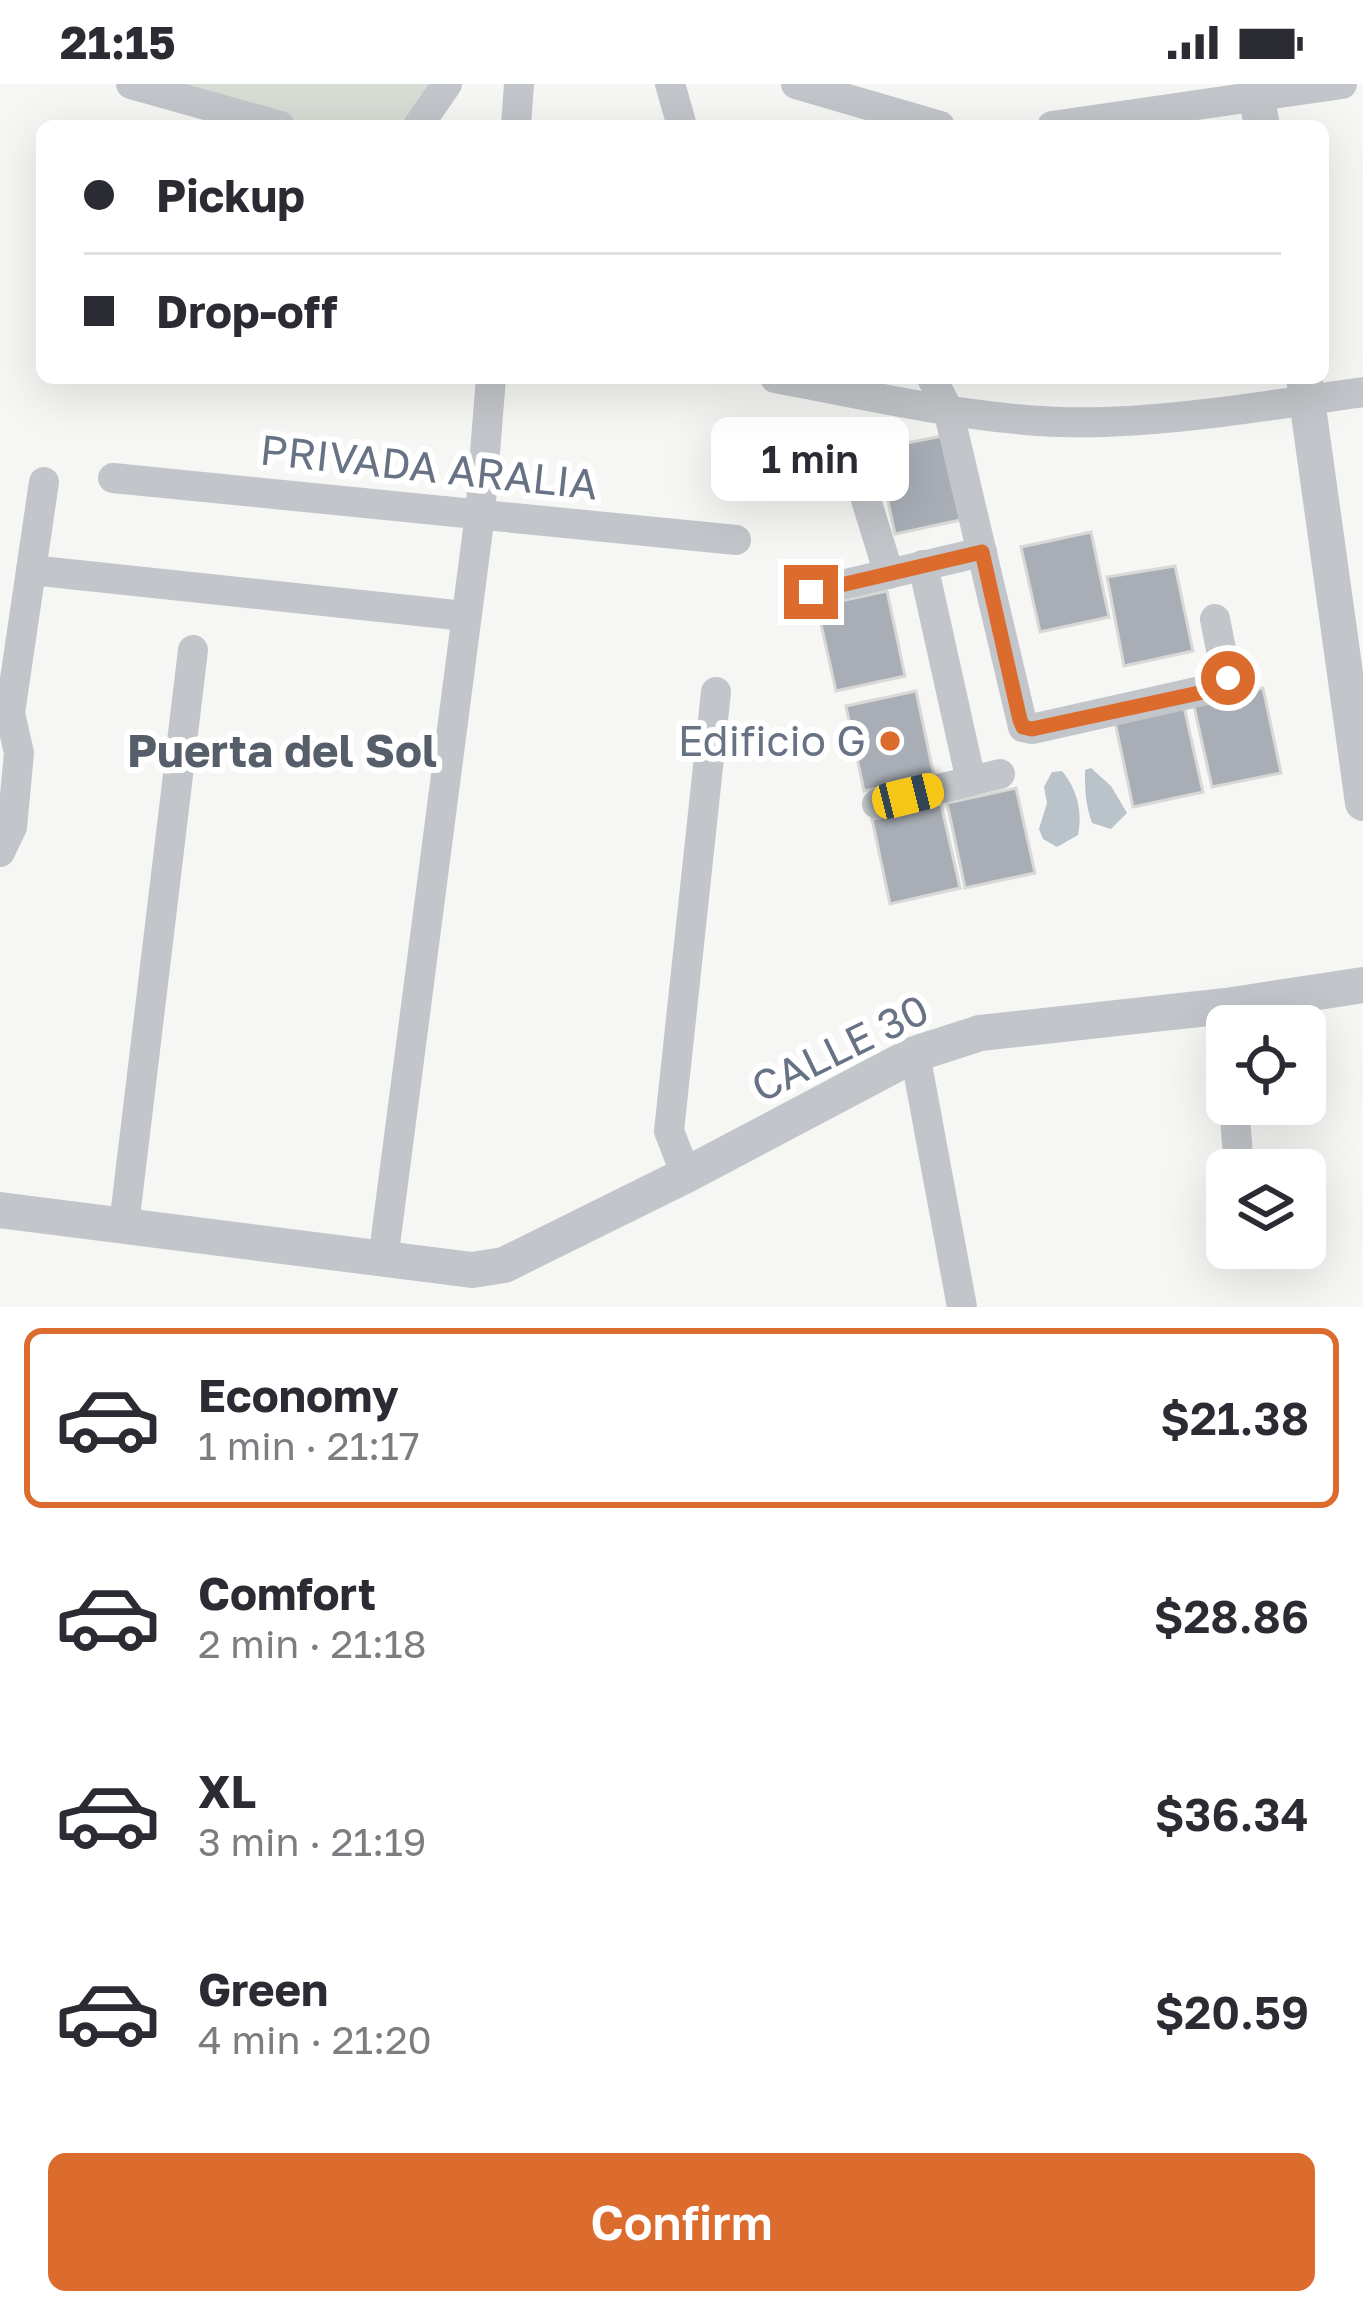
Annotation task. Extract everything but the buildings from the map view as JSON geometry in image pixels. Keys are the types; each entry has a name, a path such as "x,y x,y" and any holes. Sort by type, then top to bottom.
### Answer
{"street":[{"path":"131,84 259,120"},
{"path":"422,120 447,84"},
{"path":"516,120 519,84"},
{"path":"670,84 680,120"},
{"path":"796,84 842,90 924,120"},
{"path":"1104,120 1258,102 1342,84"},
{"path":"842,90 849,120"},
{"path":"383,1260 480,514 491,384"},
{"path":"807,384 948,410 1102,422 1195,416 1306,389 1363,392"},
{"path":"935,384 948,410 1023,727 1032,729 1228,685 1216,619"},
{"path":"1306,389 1355,682 1363,803"},
{"path":"854,461 890,574"},
{"name":"PRIVADA ARALIA","path":"113,478 736,540"},
{"path":"0,852 12,827 19,753 10,713 44,482"},
{"path":"811,592 982,552"},
{"path":"877,804 986,777 923,565"},
{"path":"31,570 465,616"},
{"path":"124,1225 193,650"},
{"path":"686,1175 669,1131 716,692"},
{"name":"CALLE 30","path":"1275,1005 1363,985"},
{"name":"CALLE 30","path":"0,1210 472,1270 504,1265 915,1054 980,1033 1206,1017"},
{"path":"915,1054 962,1307"}],"shaded area":[{"path":"151,84 429,84 410,120 274,120"},
{"path":"1091,768 1111,786 1127,813 1111,829 1092,823 1085,784 1085,770"},
{"path":"1062,771 1072,785 1080,818 1078,835 1057,847 1043,839 1039,829 1047,803 1044,787 1052,772"}],"place":[{"name":"Edificio G","path":"890,741"}],"district":[{"name":"Puerta del Sol","path":"282,751"}],"route":[{"path":"811,592 982,552 1020,720 1023,727 1032,729 1222,688 1228,685 1228,678"}]}
